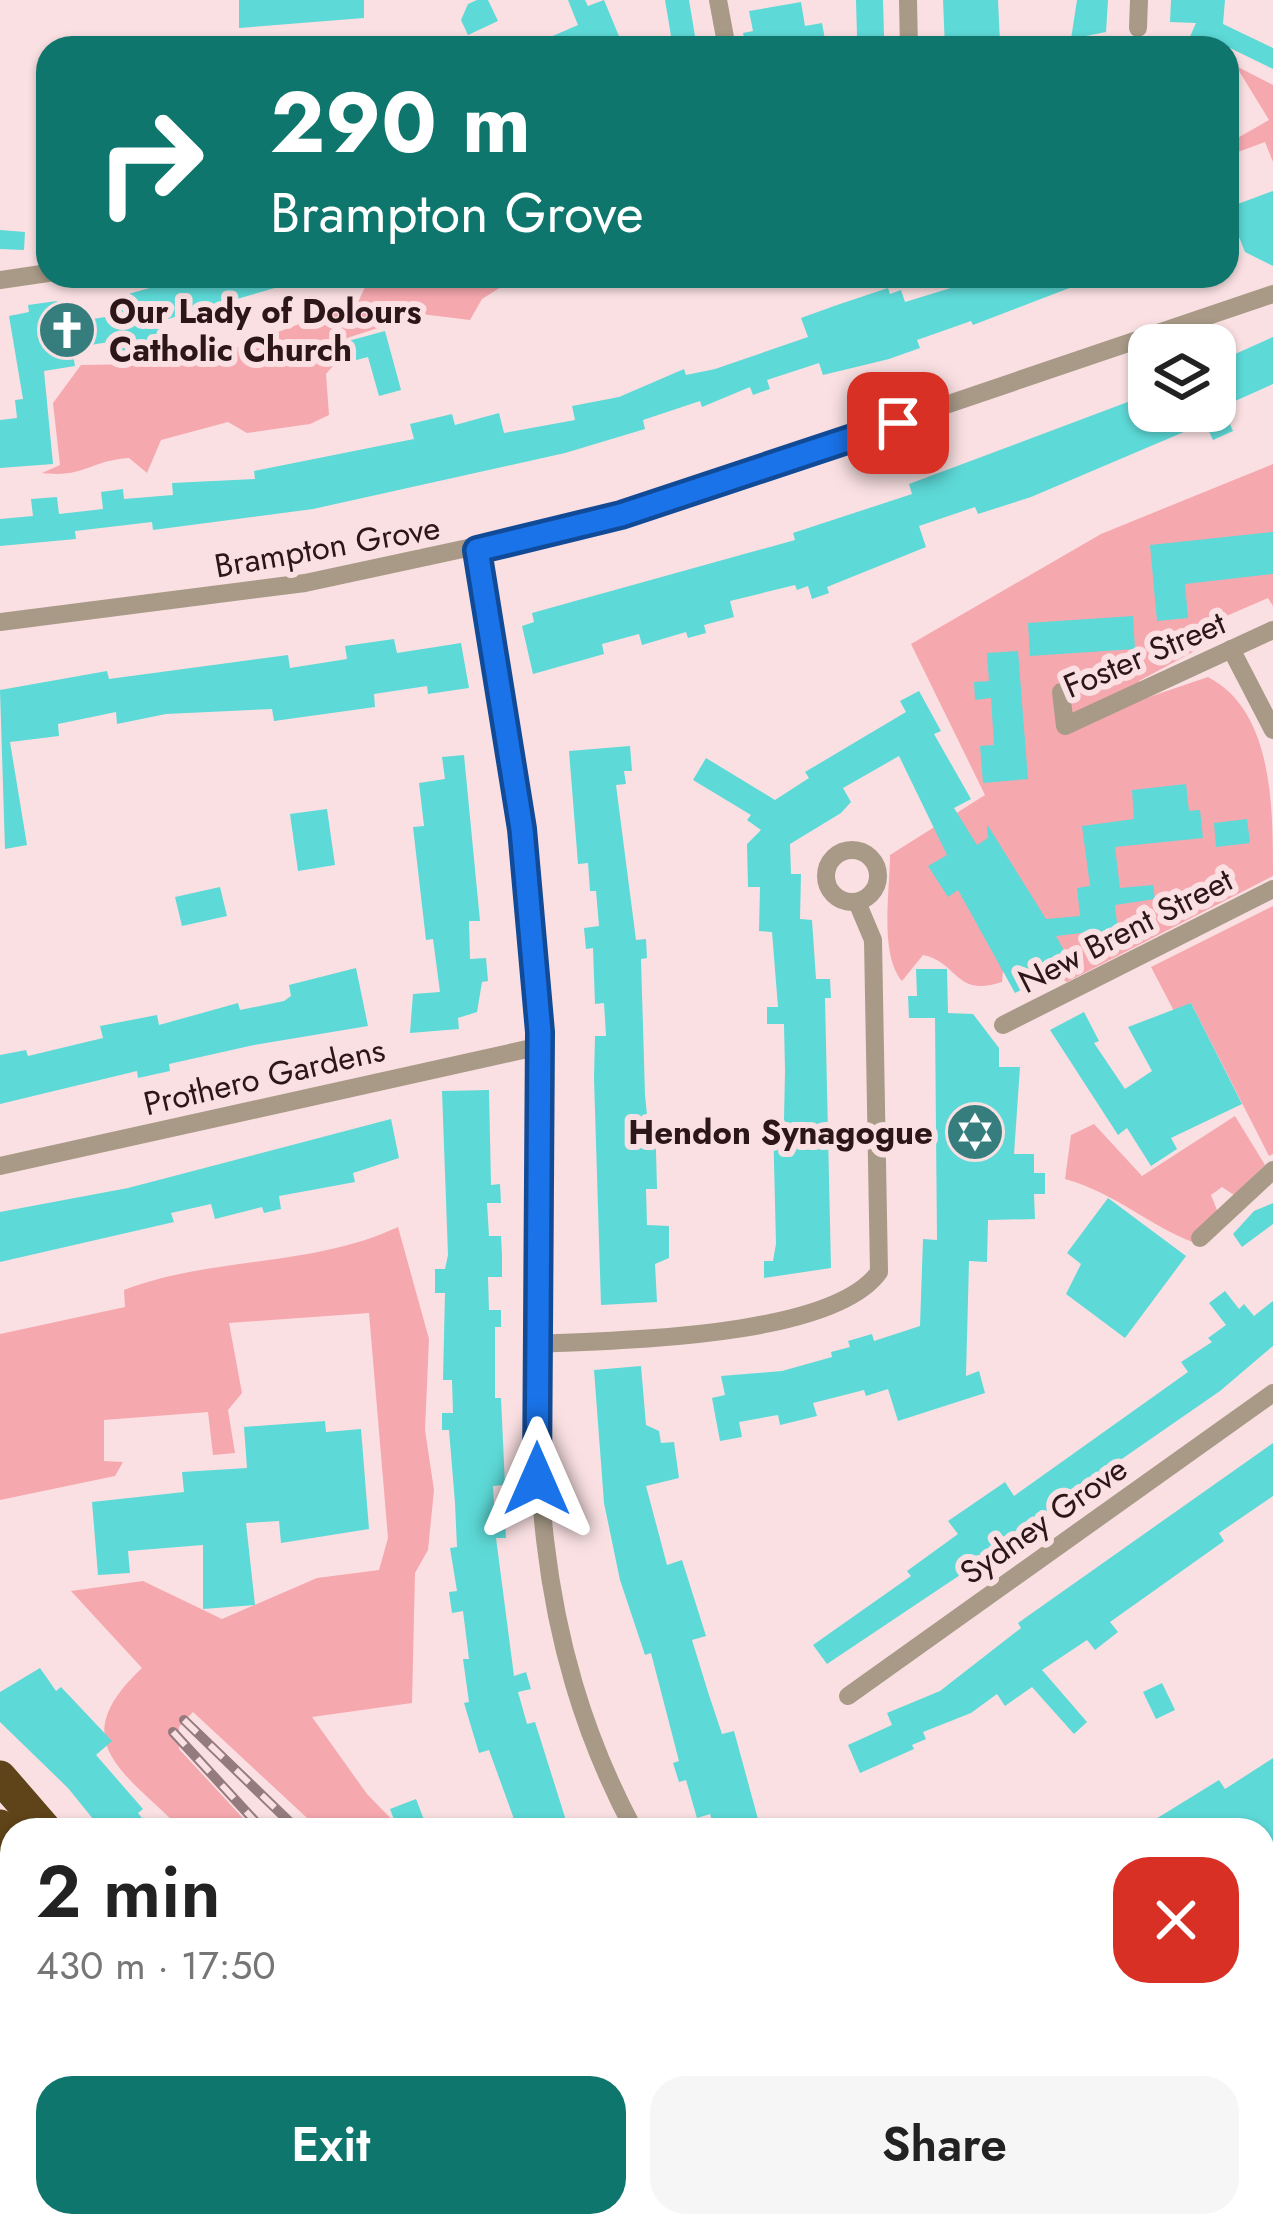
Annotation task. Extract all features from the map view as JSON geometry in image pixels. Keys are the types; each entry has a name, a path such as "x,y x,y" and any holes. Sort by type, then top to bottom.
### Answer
{"highway":[{"path":"0,1777 36,1818"}],"street":[{"path":"718,0 725,36"},
{"path":"908,0 909,36"},
{"path":"1138,28 1139,0"},
{"path":"0,280 36,275"},
{"name":"Brampton Grove","path":"0,622 305,584 621,515 1273,294"},
{"path":"477,550 522,829 541,1046 538,1513 572,1689 597,1760 628,1818"},
{"name":"Foster Street","path":"1061,692 1065,726 1273,630"},
{"path":"1231,649 1273,730"},
{"name":"New Brent Street","path":"1004,1025 1273,889"},
{"path":"539,1344 701,1335 792,1317 867,1289 879,1272 873,940 856,902"},
{"name":"Prothero Gardens","path":"0,1166 541,1046"},
{"path":"1200,1238 1273,1170"},
{"name":"Sydney Grove","path":"848,1696 1273,1393"}],"shaded area":[{"path":"1239,68 1273,85 1273,162 1265,142 1239,152 1239,137 1269,120"},
{"path":"365,288 500,288 482,299 470,320 421,314 344,339 339,359 326,374 329,415 310,424 247,433 228,422 161,440 147,473 129,458 68,473 42,473 60,465 53,403 81,365 195,363 358,302"},
{"path":"1273,464 1273,606 1268,598 1224,617 1230,632 1139,681 1146,698 1208,677 1246,712 1270,791 1273,876 1067,982 1055,975 1010,894 1002,982 975,986 923,955 902,981 888,938 890,855 985,795 911,644 1101,534"},
{"path":"1273,906 1273,1154 1269,1156 1191,1003 1174,1011 1151,967"},
{"path":"1235,1116 1265,1165 1234,1195 1222,1187 1211,1195 1219,1215 1204,1246 1065,1179 1071,1135 1094,1124 1142,1176"},
{"path":"398,1227 429,1339 425,1430 434,1490 428,1550 415,1573 412,1703 312,1717 367,1794 390,1818 307,1818 193,1712 179,1727 179,1749 243,1818 170,1818 123,1772 105,1736 107,1716 142,1668 71,1591 143,1581 222,1619 317,1578 379,1570 388,1538 369,1313 229,1323 242,1393 228,1410 235,1453 213,1455 208,1412 104,1420 104,1461 123,1462 115,1476 0,1500 0,1334 125,1307 124,1290 157,1279 365,1240"}],"building":[{"path":"239,0 364,0 364,18 239,28"},
{"path":"488,0 498,21 468,35 461,20 468,4"},
{"path":"568,0 585,0 588,6 604,0 619,36 553,36 578,25"},
{"path":"665,0 689,0 695,36 671,36"},
{"path":"856,0 883,0 884,36 857,36"},
{"path":"943,0 998,0 1000,36 944,36"},
{"path":"1077,0 1108,0 1106,32 1071,36"},
{"path":"1171,0 1225,0 1223,24 1273,48 1273,69 1239,52 1239,36 1190,36 1196,23 1170,22"},
{"path":"801,2 805,26 822,23 824,36 744,36 753,31 749,11"},
{"path":"1273,191 1273,266 1245,252 1239,237 1239,204"},
{"path":"0,230 25,232 24,250 0,249"},
{"path":"150,288 275,288 161,321 166,336 144,342 146,352 118,356 115,341 72,348 75,366 44,371 53,464 0,468 0,420 17,418 15,400 23,399 9,316 29,312 28,305 57,301 58,310 76,307 79,321 112,316 110,299"},
{"path":"888,288 890,294 901,290 905,302 951,288 1070,288 973,325 971,321 917,340 920,348 889,359 823,375 819,363 767,380 770,389 753,395 750,387 702,407 700,401 643,420 645,429 565,453 313,509 153,530 152,522 75,531 76,539 0,546 0,519 33,516 31,499 57,497 59,514 103,509 101,492 123,489 124,499 173,495 172,483 255,479 254,471 414,439 410,424 452,414 455,425 499,413 504,433 575,420 572,406 619,397 684,369 686,375 715,369 808,337 801,318 837,305"},
{"path":"385,331 401,390 379,396 368,357 353,361 348,341"},
{"path":"1273,337 1273,384 1236,401 1236,354"},
{"path":"1128,402 1128,432 1184,432 1031,497 978,514 975,507 919,526 926,547 827,587 829,593 812,599 808,586 797,590 795,585 730,601 734,617 704,625 706,633 688,638 686,632 642,645 639,634 602,644 604,654 533,674 522,626 534,622 532,613 795,540 793,533 912,494 909,484"},
{"path":"1273,532 1273,574 1185,584 1188,618 1157,621 1150,545"},
{"path":"1133,616 1135,649 1030,656 1028,623"},
{"path":"394,639 397,653 461,643 469,688 428,694 427,686 374,694 375,707 274,721 272,709 166,714 117,724 116,712 58,724 59,736 10,742 27,845 5,849 0,690 107,671 109,679 288,655 290,668 347,659 345,646"},
{"path":"1018,651 1028,779 983,783 980,746 994,745 991,698 975,700 974,682 989,681 987,653"},
{"path":"919,691 941,731 934,734 971,799 954,808 977,845 988,838 987,824 1046,919 1080,916 1077,888 1090,886 1082,826 1134,819 1132,790 1186,784 1189,811 1200,810 1203,838 1115,847 1120,888 1153,885 1155,899 1115,905 1119,941 1100,943 1098,931 1056,936 1072,965 1015,993 958,890 948,897 928,866 947,855 899,756 843,788 851,802 841,813 790,844 791,874 801,874 800,919 812,920 816,979 830,979 831,998 825,998 831,1268 764,1278 764,1261 773,1261 776,1244 773,1121 784,1120 785,1071 784,1024 767,1024 767,1007 778,1007 772,932 759,931 760,887 748,887 747,844 761,830 747,820 751,815 693,780 706,758 775,800 809,778 805,772 906,712 900,701"},
{"path":"630,746 632,771 624,771 626,784 616,785 636,940 646,939 647,958 641,959 645,1095 647,1115 655,1115 657,1189 646,1189 647,1225 669,1226 669,1258 655,1264 657,1302 601,1305 594,1078 595,1036 606,1036 604,1003 595,1004 593,948 586,949 584,928 599,926 596,891 590,891 588,863 578,864 569,751"},
{"path":"464,755 480,921 469,921 470,959 486,958 488,981 482,982 477,1012 458,1018 459,1029 410,1033 413,994 440,992 433,939 426,940 413,827 424,826 419,783 445,779 442,757"},
{"path":"327,809 335,865 298,871 290,814"},
{"path":"1247,819 1250,843 1216,847 1214,823"},
{"path":"220,887 227,916 182,926 175,897"},
{"path":"356,968 368,1026 254,1045 169,1064 170,1071 138,1078 137,1071 0,1104 0,1055 26,1050 28,1056 103,1038 100,1026 157,1015 159,1025 238,1003 240,1010 284,1001 291,996 289,985"},
{"path":"916,969 947,969 948,1013 973,1014 999,1048 999,1067 1020,1067 1014,1154 1034,1154 1034,1173 1045,1173 1045,1194 1034,1194 1035,1219 988,1220 987,1262 969,1261 966,1376 979,1371 985,1393 898,1421 888,1389 866,1396 864,1390 813,1403 817,1416 780,1425 778,1415 739,1422 742,1437 720,1441 712,1398 725,1395 721,1376 782,1371 832,1357 831,1352 850,1347 848,1341 872,1334 874,1341 920,1326 923,1239 937,1240 935,1018 909,1018 908,996 917,996"},
{"path":"1191,1003 1242,1104 1171,1138 1177,1149 1151,1166 1127,1128 1118,1135 1050,1030 1084,1012 1099,1041 1094,1043 1125,1089 1152,1071 1128,1027"},
{"path":"489,1090 491,1185 500,1184 501,1203 487,1203 489,1236 501,1236 502,1255 502,1277 488,1277 489,1310 501,1310 501,1327 495,1327 495,1398 501,1398 505,1485 493,1486 495,1521 505,1521 506,1538 496,1538 514,1676 526,1672 531,1689 518,1692 527,1724 535,1722 565,1818 514,1818 489,1750 479,1753 464,1703 469,1702 463,1659 469,1659 463,1611 452,1613 449,1592 457,1591 450,1548 457,1547 449,1430 442,1430 442,1413 453,1413 452,1380 443,1380 445,1293 435,1293 435,1269 445,1269 448,1255 442,1091"},
{"path":"391,1119 399,1158 353,1173 355,1182 279,1196 281,1209 264,1213 262,1207 215,1219 211,1204 171,1213 174,1222 0,1262 0,1212 128,1188"},
{"path":"1108,1198 1186,1256 1125,1338 1066,1294 1081,1264 1067,1253"},
{"path":"1273,1203 1273,1224 1242,1247 1233,1234 1254,1211"},
{"path":"1225,1291 1239,1309 1244,1304 1254,1316 1273,1301 1273,1346 1220,1391 1038,1517 1041,1521 827,1664 813,1645 911,1576 907,1571 958,1534 948,1521 1005,1482 1014,1496 1188,1372 1181,1362 1212,1342 1208,1338 1226,1325 1209,1303"},
{"path":"641,1366 646,1425 659,1431 661,1443 674,1442 679,1478 646,1486 667,1565 682,1560 706,1636 692,1640 722,1734 734,1731 758,1818 711,1818 710,1814 697,1818 686,1780 679,1782 673,1763 679,1761 651,1653 645,1655 620,1580 604,1503 594,1370"},
{"path":"325,1421 326,1432 361,1429 369,1529 281,1543 279,1521 246,1523 255,1605 203,1609 203,1545 128,1551 130,1573 98,1575 92,1502 184,1492 182,1472 247,1468 244,1427"},
{"path":"1273,1443 1273,1496 1219,1533 1224,1541 1110,1622 1118,1632 1095,1650 1087,1640 1042,1670 1087,1722 1074,1734 1032,1687 1005,1706 997,1694 971,1713 923,1732 926,1739 912,1745 914,1749 860,1773 848,1745 892,1725 887,1713 940,1691 1021,1628 1018,1623"},
{"path":"40,1668 56,1691 61,1687 112,1741 96,1755 143,1809 138,1813 142,1818 92,1818 0,1722 0,1692"},
{"path":"1162,1683 1175,1710 1156,1719 1143,1692"},
{"path":"1273,1758 1273,1818 1157,1818 1219,1780 1225,1789"},
{"path":"416,1799 423,1818 393,1818 390,1809"}],"railway":[{"path":"184,1720 286,1818"},
{"path":"173,1732 252,1818"}],"place":[{"name":"Our Lady of Dolours Catholic Church","path":"67,330"},
{"name":"Hendon Synagogue","path":"975,1132"}],"route":[{"path":"537,1479 540,1032 522,829 477,550 621,515 898,423"}]}
